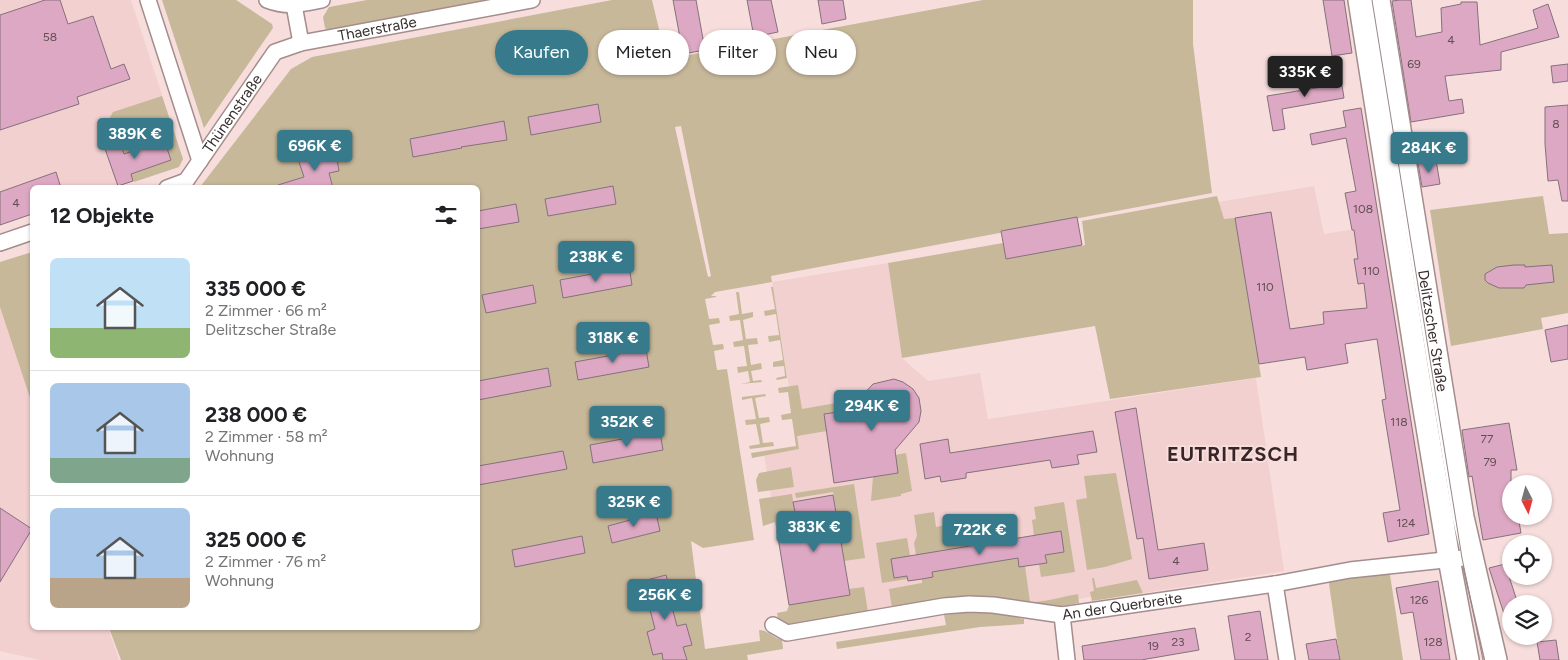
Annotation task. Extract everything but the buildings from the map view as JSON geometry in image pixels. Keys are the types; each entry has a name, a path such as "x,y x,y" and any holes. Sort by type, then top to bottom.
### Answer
{"main road":[{"name":"Delitzscher Straße","path":"1359,0 1449,559 1468,660"},
{"name":"Delitzscher Straße","path":"1379,0 1463,517 1496,660"}],"street":[{"path":"148,0 200,161"},
{"path":"267,0 294,6 322,0"},
{"name":"Thaerstraße","path":"301,44 492,4 532,0"},
{"path":"294,6 301,44"},
{"name":"Thünenstraße","path":"175,185 186,181 275,52 301,44"},
{"path":"0,243 30,233"},
{"name":"An der Querbreite","path":"773,625 788,633 944,606 969,604 994,605 1062,615 1275,584 1350,570 1473,557"},
{"path":"1275,584 1287,660"},
{"path":"1062,615 1067,660"}],"shaded area":[{"path":"0,0 131,0 183,159 120,185 30,185 30,215 0,225"},
{"path":"162,0 236,0 272,24 273,28 204,128"},
{"path":"367,0 483,0 476,6 333,33 325,28 323,17 329,7"},
{"path":"612,0 652,0 659,30 598,30 598,75 689,75 689,55 699,53 699,75 776,75 776,39 786,37 786,75 856,75 856,30 822,30 983,0 1193,0 1193,44 1212,193 771,276 772,282 715,292 711,296 716,297 705,299 709,319 719,318 720,323 709,325 713,345 723,344 724,349 714,351 717,370 727,369 754,540 703,548 691,541 705,649 760,641 759,630 782,640 783,649 747,655 748,660 121,660 110,630 480,630 480,185 202,185 291,69 312,57","holes":["681,126 711,276 708,277 675,127"]},
{"path":"162,96 183,159 179,167 134,182 109,119 113,112"},
{"path":"1314,186 1324,234 1380,225 1398,335 1345,344 1348,363 1307,370 1304,357 1247,366 1219,202"},
{"path":"1217,196 1224,219 1235,218 1261,377 1110,399 1095,326 902,358 888,263 1003,243 1006,259 1082,246 1085,245 1082,221"},
{"path":"1543,196 1549,234 1568,233 1568,313 1541,318 1543,329 1451,346 1430,210"},
{"path":"30,253 30,398 0,307 0,262"},
{"path":"888,263 902,358 928,381 980,373 988,419 1256,378 1284,571 1144,593 1140,589 1041,605 953,598 939,599 790,625 789,605 764,455 799,449 772,282"},
{"path":"771,287 773,287 787,378 777,380 776,378 785,376 784,366 773,367 773,362 783,360 780,340 769,342 768,336 779,335 776,314 765,316 764,311 775,309"},
{"path":"736,292 739,292 742,314 753,312 753,317 743,320 746,339 757,338 758,344 748,345 751,365 761,363 762,369 751,371 753,381 761,380 762,382 740,384 750,382 748,371 738,373 737,367 747,366 744,346 734,347 733,342 743,340 740,320 730,321 729,316 739,314"},
{"path":"0,307 30,398 30,630 109,630 119,660 40,660 0,651"},
{"path":"798,385 802,409 836,403 845,411 827,431 797,436 799,449 752,458 751,453 796,446 792,419 782,420 781,415 791,413 788,392 779,393 778,388"},
{"path":"765,394 766,396 755,398 759,418 769,417 770,422 760,424 763,443 773,442 774,446 750,449 749,446 760,444 756,424 746,425 745,420 756,419 752,398 742,400 742,397"},
{"path":"906,453 912,491 901,494 901,496 871,501 873,477 898,473 895,455"},
{"path":"791,467 794,487 758,492 756,480 759,473"},
{"path":"1116,473 1132,559 1087,570 1076,500 1087,498 1084,476"},
{"path":"854,484 865,558 844,561 833,492 796,498 795,493"},
{"path":"792,494 797,527 777,531 775,522 763,526 759,499"},
{"path":"1064,502 1075,572 1041,577 1039,564 1047,563 1045,555 1064,552 1061,532 1034,536 1032,520 1036,519 1034,507"},
{"path":"934,512 936,527 957,523 959,531 963,531 966,547 916,555 914,543 917,536 914,515"},
{"path":"907,538 910,556 891,559 894,578 907,576 907,579 882,583 876,543"},
{"path":"1018,558 1019,567 1025,566 1030,602 1078,594 1079,603 1050,608 953,598 892,608 889,589 922,583 922,579 933,577 932,572"},
{"path":"1389,568 1403,660 1340,660 1328,577"},
{"path":"1092,578 1094,578 1096,588 1137,580 1143,593 1092,601 1090,592 1094,591"},
{"path":"864,587 868,612 790,625 784,625 778,620 777,613 787,611 789,605 850,595 849,589"},
{"path":"973,612 999,614 1024,619 1024,624 980,627 837,649 836,642 946,625 944,615"}],"tram line":[{"path":"1372,0 1462,558 1483,660"}],"district":[{"name":"EUTRITZSCH","path":"1233,454"}]}
